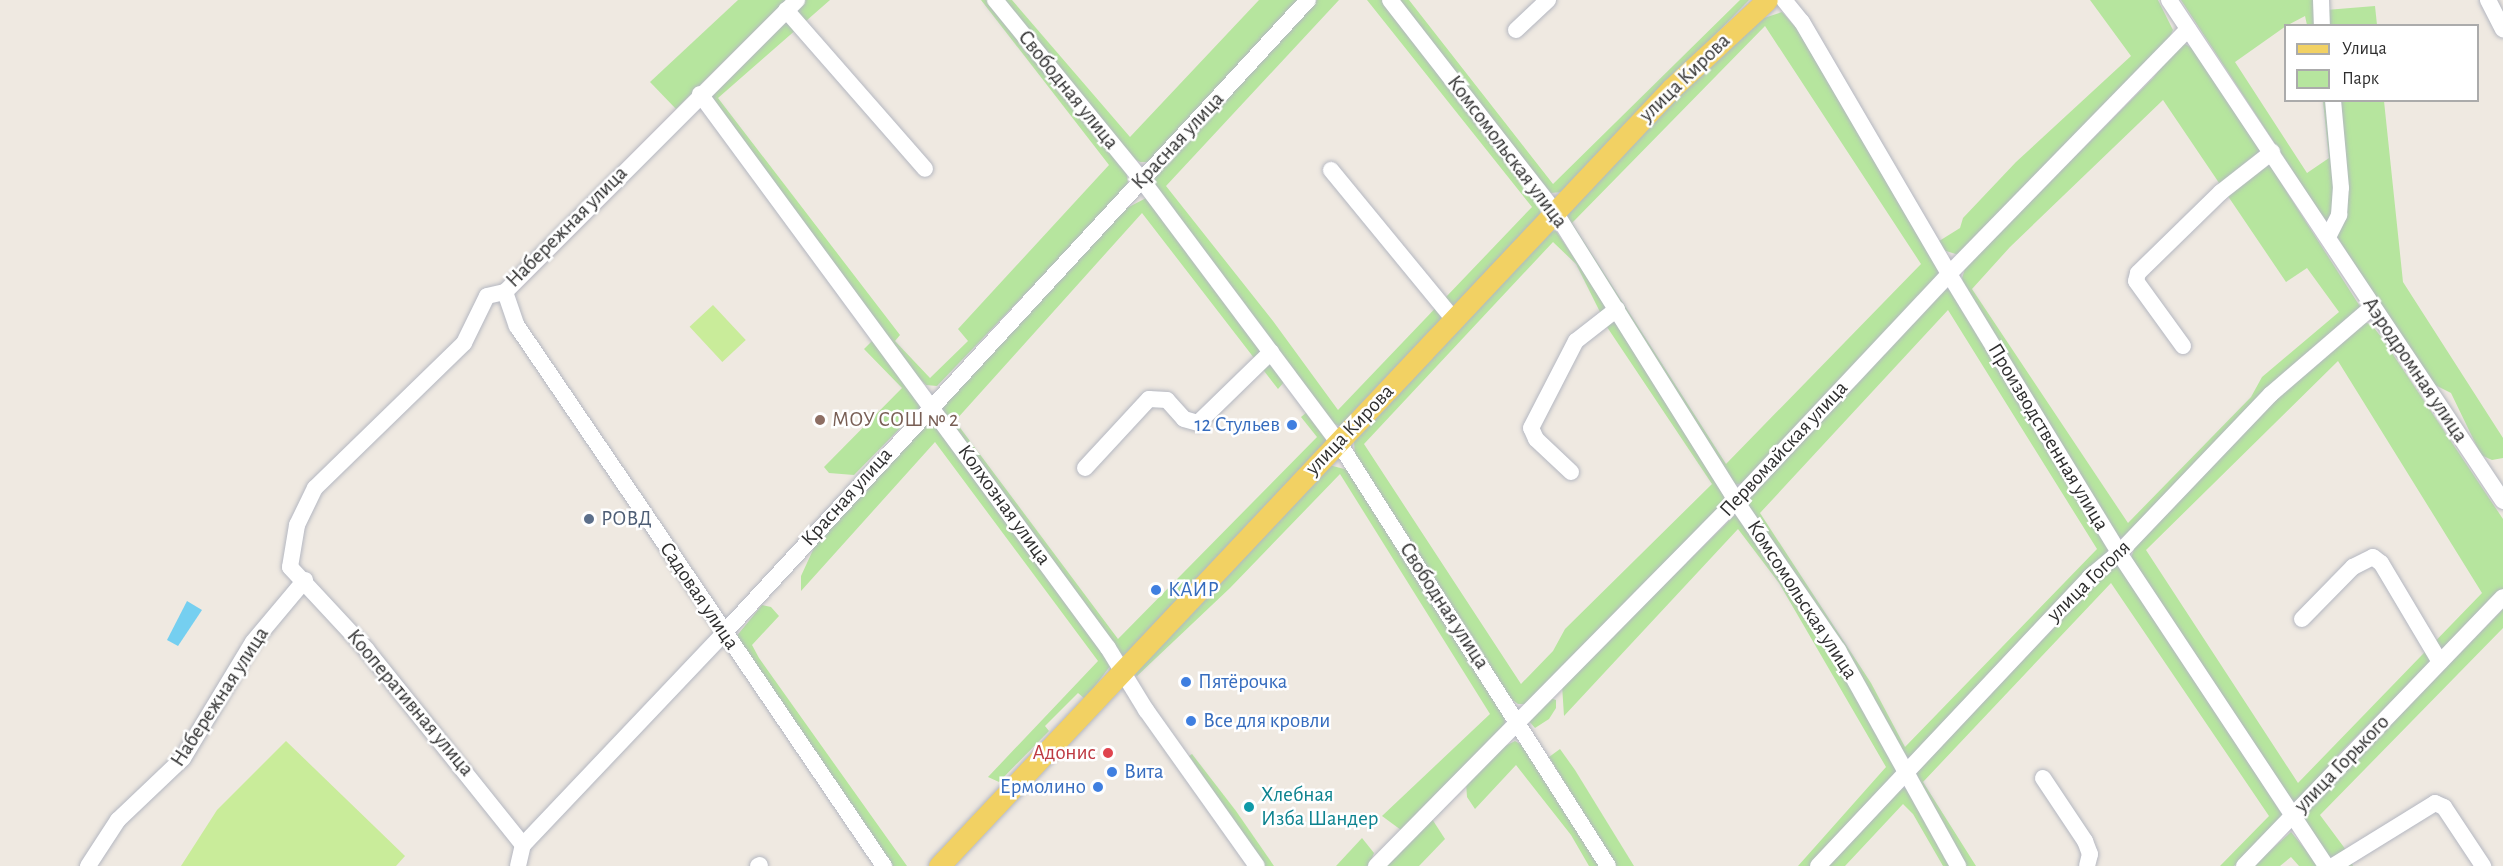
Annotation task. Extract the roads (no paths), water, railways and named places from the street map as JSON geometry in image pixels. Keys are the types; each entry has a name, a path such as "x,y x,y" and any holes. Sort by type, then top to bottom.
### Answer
{"main road":[{"name":"улица Кирова","path":"939,866 1120,671 1339,443 1672,88 1767,0"}],"street":[{"name":"Свободная улица","path":"995,0 1142,180 1339,443 1608,866"},
{"name":"Красная улица","path":"523,844 724,633 931,405 1308,0"},
{"name":"Комсомольская улица","path":"1390,0 1555,212 1736,501 1838,650 1958,866"},
{"path":"1516,30 1548,0"},
{"name":"Производственная улица","path":"1784,0 1802,22 1948,274 2119,553 2326,866"},
{"name":"Аэродромная улица","path":"2169,0 2503,501"},
{"path":"2321,0 2322,24"},
{"path":"2488,0 2503,29"},
{"name":"Набережная улица","path":"290,567 297,525 315,488 464,343 487,296 505,292 791,5 803,24 925,169"},
{"name":"Первомайская улица","path":"1376,866 1736,501 1948,274 2145,78 2188,29"},
{"name":"Колхозная улица","path":"700,94 1108,648 1120,671 1257,866"},
{"path":"2328,237 2339,215 2341,188 2333,102"},
{"path":"2182,346 2136,281 2138,273 2221,192 2272,152"},
{"path":"1331,170 1455,320"},
{"name":"Садовая улица","path":"505,292 517,326 884,866"},
{"name":"улица Гоголя","path":"1818,866 2090,576 2119,553 2271,394 2372,307"},
{"path":"1571,472 1536,439 1531,428 1576,341 1617,309"},
{"path":"1085,468 1149,399 1158,396 1167,400 1184,419 1198,423 1271,352"},
{"path":"2302,619 2353,567 2373,557 2380,563 2440,662"},
{"name":"Кооперативная улица","path":"290,567 304,580 468,772 523,844"},
{"name":"Набережная улица","path":"88,866 118,820 183,758 253,642 304,580"},
{"name":"улица Горького","path":"2244,866 2503,597"},
{"path":"2043,778 2085,841 2090,854 2087,866"},
{"path":"2333,866 2435,802 2444,807 2483,866"},
{"path":"518,866 523,844"}],"water":[{"path":"187,601 202,610 178,646 167,640"}],"place":[{"name":"МОУ СОШ № 2","path":"820,420"},
{"name":"12 Стульев","path":"1292,425"},
{"name":"РОВД","path":"589,519"},
{"name":"КАИР","path":"1156,590"},
{"name":"Пятёрочка","path":"1186,682"},
{"name":"Все для кровли","path":"1191,721"},
{"name":"Адонис","path":"1108,753"},
{"name":"Вита","path":"1112,772"},
{"name":"Ермолино","path":"1098,787"},
{"name":"Хлебная Изба Шандер","path":"1249,807"}]}
